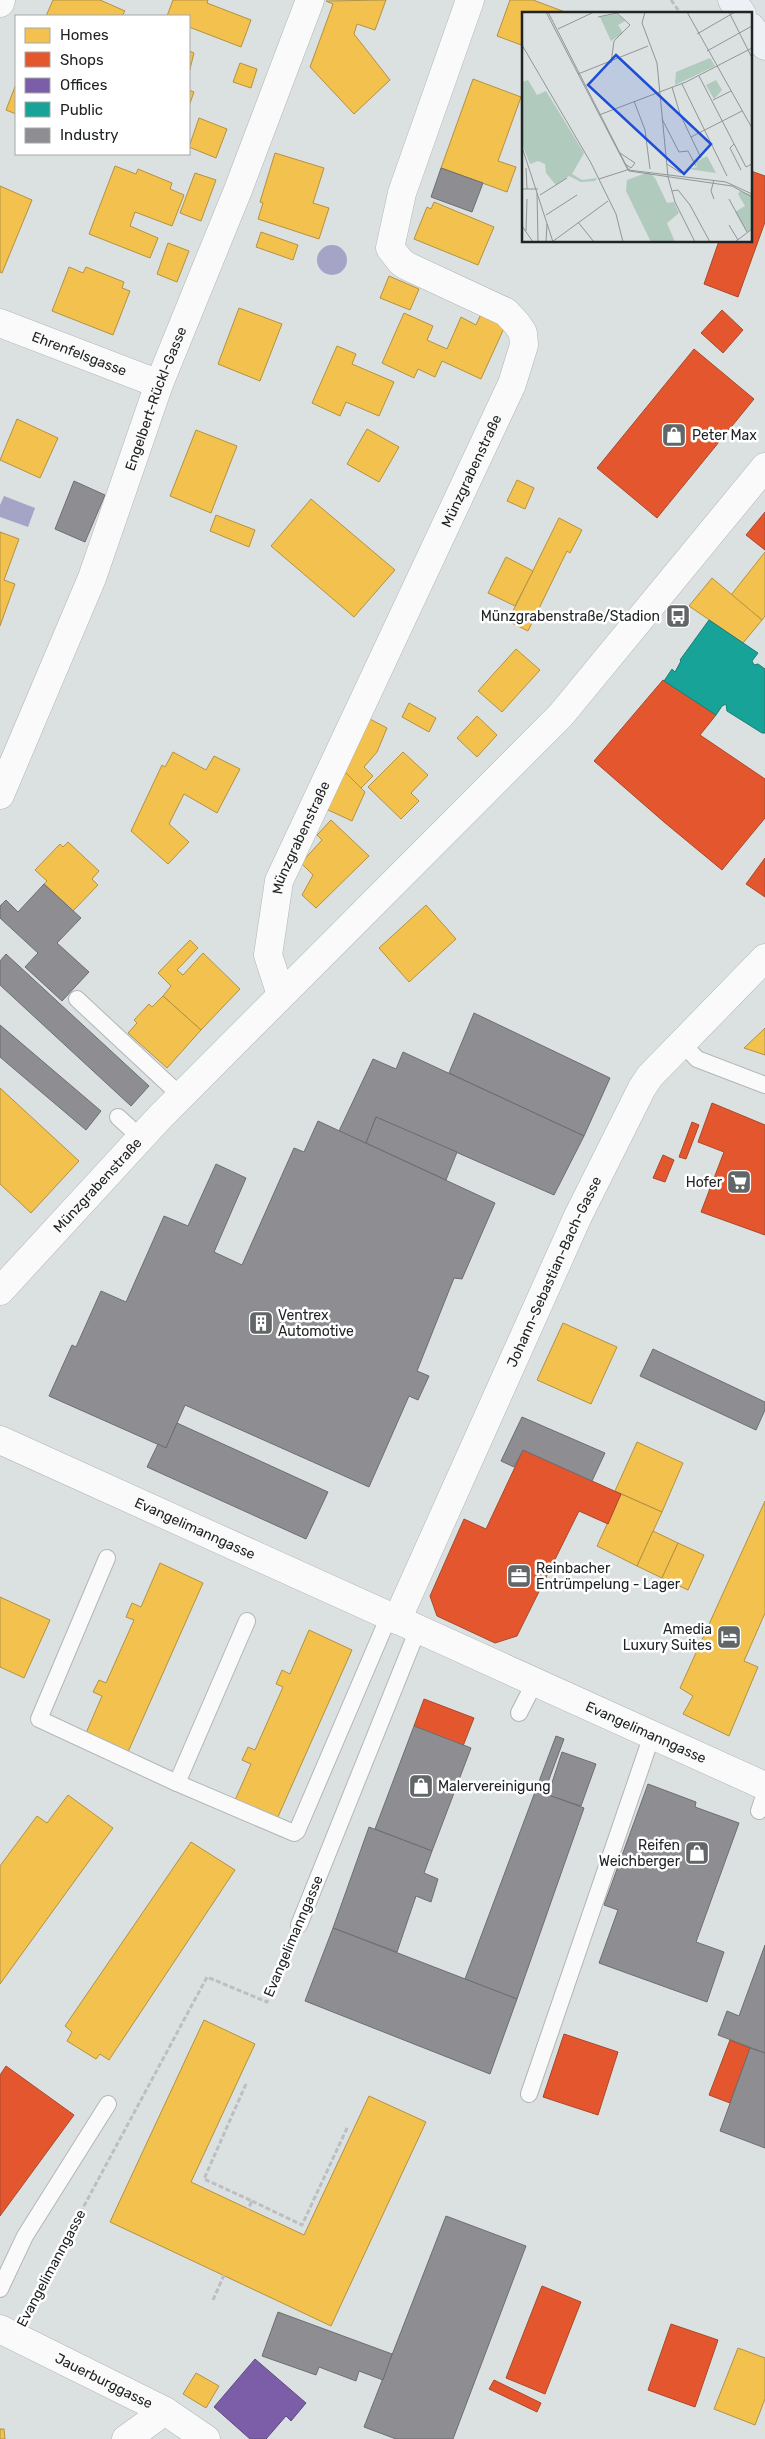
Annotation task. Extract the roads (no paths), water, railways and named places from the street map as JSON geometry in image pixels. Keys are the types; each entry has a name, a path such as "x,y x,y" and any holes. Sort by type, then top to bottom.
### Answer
{"main road":[{"path":"732,0 741,12"},
{"path":"752,28 765,46"}],"street":[{"name":"Engelbert-Rückl-Gasse","path":"0,795 92,578 159,384 238,190 310,0"},
{"name":"Münzgrabenstraße","path":"281,995 268,955 279,881 512,384 524,345 523,333 506,312 407,266 390,248 402,193 470,0"},
{"name":"Ehrenfelsgasse","path":"0,323 159,384"},
{"name":"Münzgrabenstraße","path":"0,1291 181,1096 560,715 765,467"},
{"name":"Johann-Sebastian-Bach-Gasse","path":"401,1622 578,1216 642,1088 650,1076 765,958"},
{"name":"Evangelimanngasse","path":"0,1440 652,1735 762,1798"},
{"name":"Jauerburggasse","path":"7,2333 165,2411 206,2439"},
{"path":"126,2439 165,2411"}],"lane":[{"path":"77,999 181,1096"},
{"path":"682,1043 697,1059 765,1085"},
{"path":"118,1117 141,1138"},
{"path":"107,1558 39,1719 177,1783 290,1832 297,1831 401,1622"},
{"path":"177,1783 248,1621"},
{"name":"Evangelimanngasse","path":"299,1925 401,1622"},
{"path":"519,1713 534,1682"},
{"path":"529,2094 652,1735"},
{"path":"762,1798 765,1793"},
{"path":"0,2289 24,2236 108,2104"}],"water":[{"path":"332,245 343,249 347,260 343,271 332,275 321,271 317,260 321,249"},
{"path":"4,496 35,508 28,527 0,517 0,505"}],"place":[{"name":"Peter Max","path":"674,435"},
{"name":"Münzgrabenstraße/Stadion","path":"678,616"},
{"name":"Hofer","path":"739,1182"},
{"name":"Ventrex Automotive","path":"261,1323"},
{"name":"Reinbacher Entrümpelung - Lager","path":"519,1576"},
{"name":"Amedia Luxury Suites","path":"729,1637"},
{"name":"Malervereinigung","path":"421,1786"},
{"name":"Reifen Weichberger","path":"697,1853"}]}
